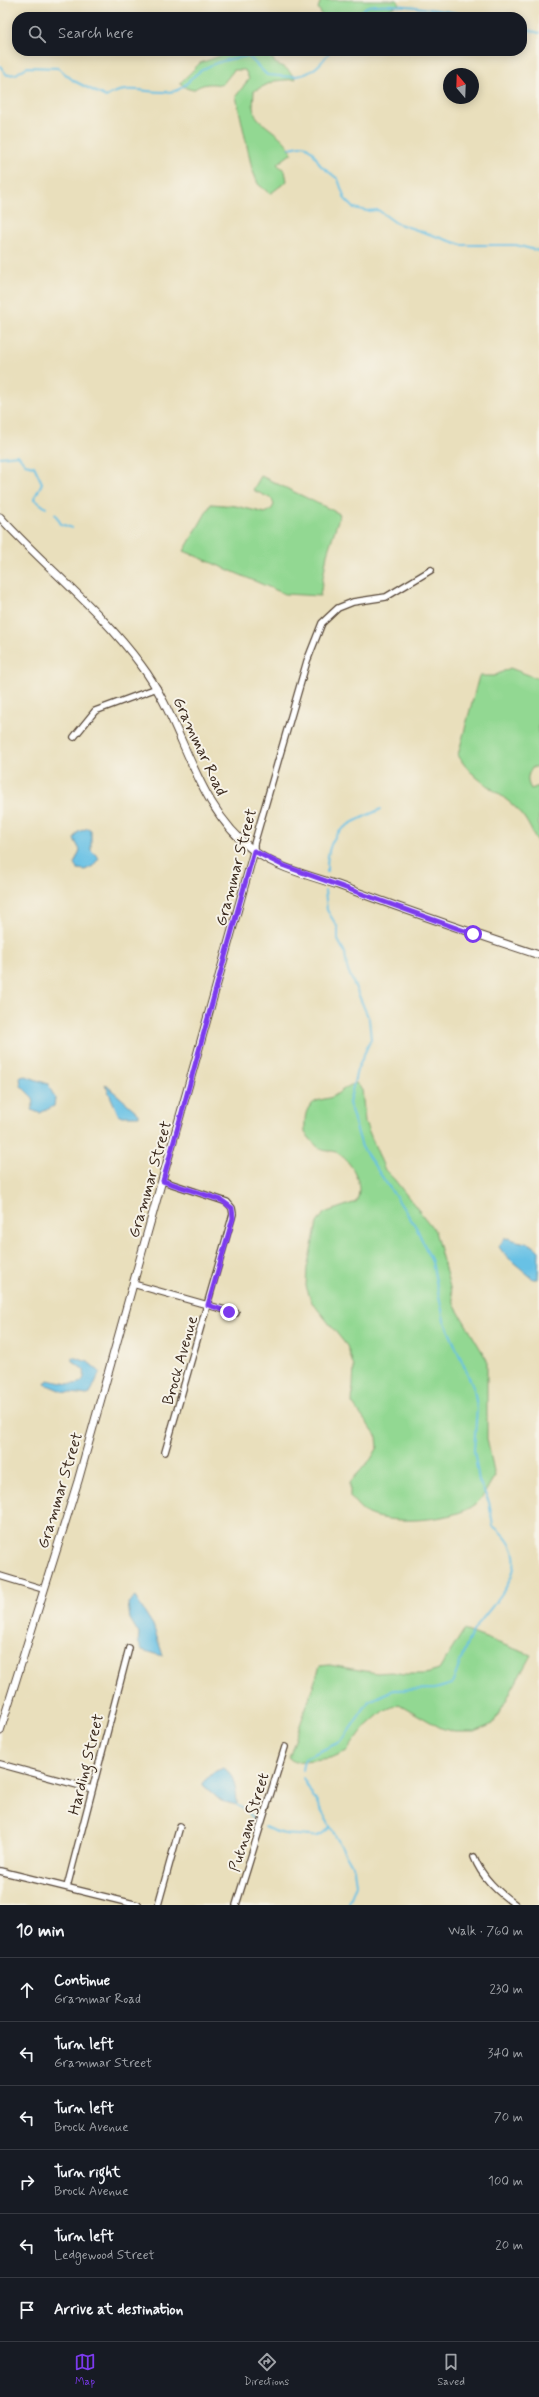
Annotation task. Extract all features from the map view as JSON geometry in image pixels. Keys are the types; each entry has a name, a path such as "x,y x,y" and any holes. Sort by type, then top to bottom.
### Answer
{"street":[{"name":"Grammar Road","path":"0,517 118,637 141,664 156,688 209,799 225,823 254,851 268,859 325,880 539,955"},
{"name":"Grammar Street","path":"0,1731 43,1589 78,1481 163,1181 254,851 254,844 316,633 328,616 338,608 353,602 386,597 431,570"},
{"path":"74,737 95,711 156,688"},
{"name":"Brock Avenue","path":"163,1181 221,1200 230,1205 233,1210 233,1218 165,1452"},
{"path":"134,1284 236,1313"},
{"path":"0,1576 43,1589"},
{"name":"Harding Street","path":"67,1887 129,1648"},
{"name":"Putnam Street","path":"236,1905 285,1747"},
{"path":"0,1764 92,1789"},
{"path":"158,1905 180,1826"},
{"path":"474,1857 479,1869 490,1883 516,1905"},
{"path":"0,1871 138,1905"}],"green space":[{"path":"321,0 397,0 399,4 381,12 320,12 318,8"},
{"path":"220,56 272,56 275,63 287,69 296,79 274,81 254,91 253,107 258,119 283,139 292,153 277,164 285,171 287,181 270,194 258,184 252,169 236,96 249,79 245,70 234,70 222,85 207,84 193,90 186,88 180,83 200,63"},
{"path":"261,476 340,514 327,554 320,596 285,594 184,551 211,504 236,506 265,513 271,510 274,505 272,499 253,490"},
{"path":"510,668 539,679 539,767 533,767 528,775 528,783 531,789 539,786 539,846 528,823 519,811 470,771 458,755 479,676 494,676"},
{"path":"356,1083 362,1089 365,1122 385,1170 394,1179 435,1231 455,1306 487,1360 487,1439 495,1476 482,1498 476,1504 466,1510 439,1518 407,1520 379,1517 366,1513 350,1497 350,1482 371,1459 378,1447 377,1437 352,1403 354,1367 347,1346 311,1301 306,1286 307,1268 317,1223 324,1213 356,1202 359,1188 358,1181 352,1167 347,1161 336,1152 319,1148 305,1133 306,1115 312,1104 319,1100 332,1097 346,1087"},
{"path":"464,1630 531,1655 493,1724 474,1732 454,1732 441,1728 399,1704 383,1711 365,1727 347,1751 331,1758 294,1762 289,1758 320,1666 329,1665 377,1673 392,1672 405,1674 426,1674 439,1670"}],"water":[{"path":"88,828 91,830 91,850 99,858 93,866 85,870 78,869 74,864 80,850 74,839 78,832"},
{"path":"26,1076 48,1084 55,1098 54,1106 40,1113 31,1110 34,1102 33,1098 21,1086 20,1077"},
{"path":"105,1084 139,1114 139,1116 119,1116"},
{"path":"509,1238 532,1245 539,1251 538,1279 533,1279 501,1249 499,1246 504,1239"},
{"path":"72,1357 88,1362 100,1372 90,1394 87,1395 64,1392 45,1384 48,1380 66,1384 78,1383 82,1381 84,1377 84,1370 72,1361"},
{"path":"135,1597 153,1625 163,1656 142,1650 138,1642 139,1634 130,1619 128,1603"},
{"path":"224,1768 231,1775 233,1780 237,1795 237,1805 221,1801 203,1785 204,1781 216,1771"}],"waterway":[{"path":"362,12 366,7 375,5 403,6 452,12"},
{"path":"527,29 539,33"},
{"path":"0,66 7,75 16,74 27,67 58,68 74,81 106,97 122,90 157,92 179,90 196,74 211,65 229,59 248,56"},
{"path":"248,56 267,75 287,76 303,75 310,72 317,67 326,56"},
{"path":"290,148 304,145 312,151 321,166 338,179 345,199 354,208 367,211 378,210 396,223 462,245 516,245 539,251"},
{"path":"0,457 18,455 25,464 34,466 42,483 34,499 46,508"},
{"path":"55,514 61,524 72,528"},
{"path":"327,872 330,846 335,837 341,830 349,825 381,809"},
{"path":"303,1770 305,1758 342,1741 369,1701 393,1690 435,1689 452,1684 465,1647 472,1633 504,1590 511,1577 514,1564 513,1551 507,1539 493,1526 489,1502 479,1481 474,1450 477,1407 474,1389 444,1320 432,1262 416,1227 362,1147 349,1103 357,1070 371,1039 369,1019 347,968 345,953 338,940 338,928 327,910 325,891"},
{"path":"303,1778 354,1869 356,1885 348,1905"},
{"path":"237,1805 249,1813 256,1822"},
{"path":"265,1827 273,1831 289,1835 312,1836 318,1836 330,1827"}],"route":[{"path":"229,1312 208,1305 233,1218 232,1208 227,1202 163,1181 254,851 282,865 473,934"}]}
